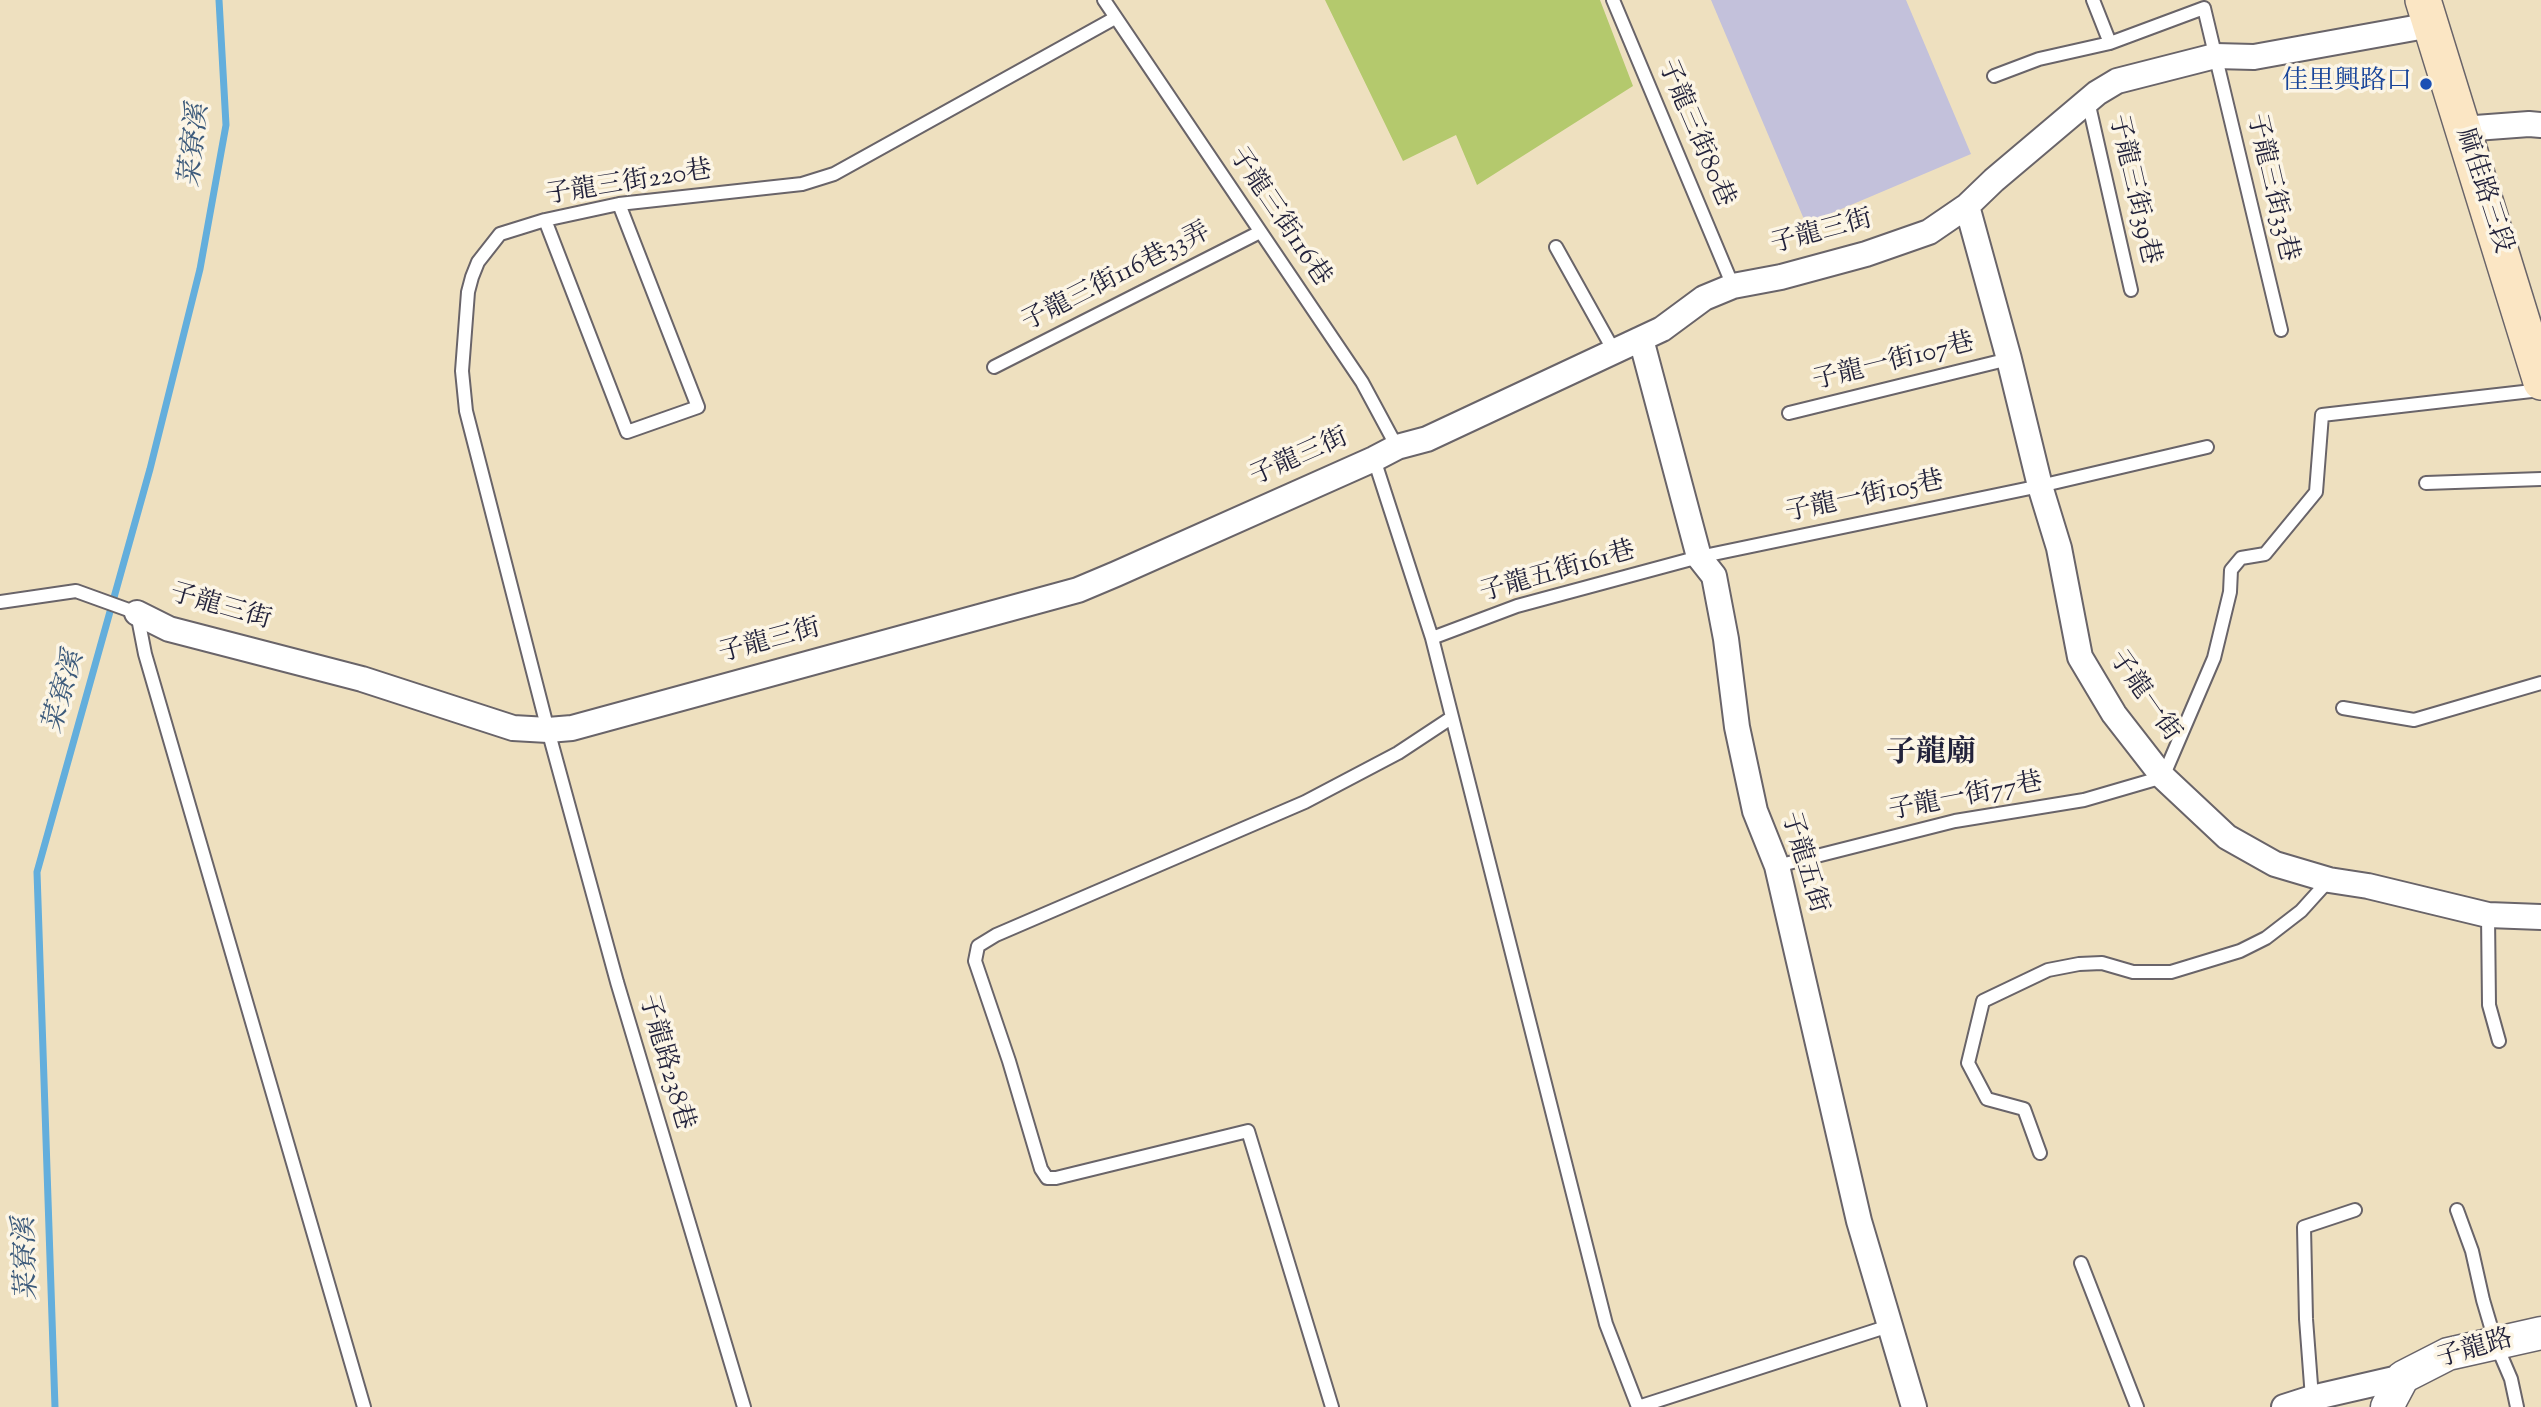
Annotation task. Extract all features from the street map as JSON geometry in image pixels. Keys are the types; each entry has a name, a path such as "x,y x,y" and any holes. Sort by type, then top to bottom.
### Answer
{"main road":[{"name":"麻佳路三段","path":"2427,13 2541,382"}],"street":[{"name":"子龍三街","path":"137,613 169,629 362,678 513,728 572,728 1078,590 1396,447 1427,439 1662,329 1704,298 1733,286 1781,277 1930,232 1967,206 1993,180 2088,101 2117,81 2215,56 2254,57 2427,13"},
{"path":"2462,129 2541,125"},
{"name":"子龍一街","path":"1967,206 2040,486 2059,548 2080,657 2114,714 2163,777 2227,836 2274,864 2329,880 2368,886 2488,915 2541,917"},
{"name":"子龍五街","path":"1641,339 1699,557 1714,576 1726,639 1737,727 1752,799 1777,866 1859,1221 1914,1407"},
{"name":"子龍路","path":"2387,1407 2403,1377 2448,1354 2541,1333"},
{"path":"2284,1407 2403,1377"}],"lane":[{"name":"子龍三街116巷","path":"1104,0 1362,382 1396,447"},
{"name":"子龍三街80巷","path":"1613,0 1733,286"},
{"path":"1994,76 2039,59 2109,43 2093,0"},
{"name":"子龍三街33巷","path":"2109,43 2204,8 2281,330"},
{"name":"子龍三街220巷","path":"548,730 466,411 462,371 468,292 478,262 500,234 545,220 619,204 785,186 834,174 1115,18"},
{"name":"子龍三街39巷","path":"2088,101 2131,290"},
{"path":"545,220 627,432 698,407 619,204"},
{"name":"子龍三街116巷33弄","path":"994,367 1260,232"},
{"path":"1556,247 1614,351"},
{"name":"子龍一街107巷","path":"1789,413 2009,359"},
{"path":"2163,777 2214,658 2230,592 2231,570 2241,558 2265,554 2315,492 2322,415 2541,390"},
{"name":"子龍一街105巷","path":"1699,557 2040,486 2207,447"},
{"path":"1374,459 1432,638 1606,1324 1638,1407 1889,1325"},
{"path":"2426,483 2541,479"},
{"name":"子龍五街161巷","path":"1432,638 1517,607 1699,557"},
{"path":"0,601 76,591 137,613 145,654 364,1407"},
{"path":"2343,708 2414,720 2541,683"},
{"path":"1332,1407 1248,1131 1047,1178 1041,1169 1009,1061 975,961 978,946 996,935 1305,802 1398,753 1451,718"},
{"name":"子龍路238巷","path":"548,730 617,982 744,1407"},
{"name":"子龍一街77巷","path":"1777,866 1955,821 2084,800 2163,777"},
{"path":"2040,1153 2024,1109 1987,1099 1968,1063 1983,1001 2048,970 2102,963 2133,972 2171,972 2240,951 2266,938 2301,911 2329,880"},
{"path":"2488,915 2489,1005 2499,1041"},
{"path":"2312,1398 2306,1319 2304,1227 2356,1210"},
{"path":"2457,1210 2472,1251 2496,1343 2511,1379 2517,1407"},
{"path":"2081,1264 2137,1407"}],"shaded area":[{"path":"1711,0 1906,0 1971,154 1806,224"}],"green space":[{"path":"1325,0 1600,0 1633,86 1477,185 1456,135 1403,161"}],"waterway":[{"name":"菜寮溪","path":"55,1407 37,872 150,469 200,269 226,125 219,0"}],"place":[{"name":"佳里興路口","path":"2426,84"}],"district":[{"name":"子龍廟","path":"1931,756"}]}
